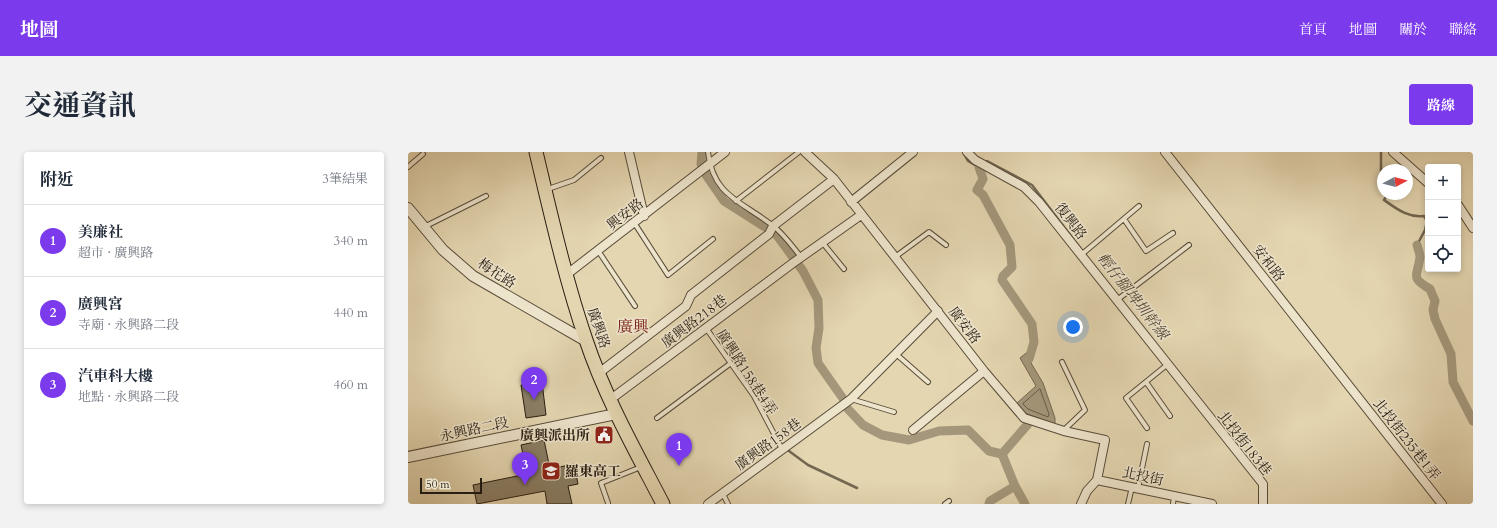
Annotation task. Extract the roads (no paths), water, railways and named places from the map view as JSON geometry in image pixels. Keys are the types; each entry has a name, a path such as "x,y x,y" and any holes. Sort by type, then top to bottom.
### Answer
{"main road":[{"name":"廣興路","path":"536,152 566,275 586,341 616,414 663,504"}],"street":[{"path":"629,152 644,216"},
{"path":"709,164 726,152"},
{"name":"廣安路","path":"805,152 834,179 984,371 1024,418 1064,430 1106,440 1097,480"},
{"path":"851,202 913,152"},
{"name":"復興路","path":"967,152 975,160 1024,187 1039,202 1168,364 1196,402"},
{"name":"安和路","path":"1165,152 1352,391"},
{"path":"1393,152 1425,180"},
{"name":"興安路","path":"566,275 599,252 700,173 709,164"},
{"path":"599,373 686,306 691,295 769,234 773,226 834,179"},
{"name":"梅花路","path":"408,208 443,250 473,276 586,341"},
{"path":"1461,209 1473,228"},
{"path":"801,257 861,215"},
{"name":"廣興路218巷","path":"611,399 801,257"},
{"path":"851,399 938,311"},
{"path":"912,430 984,371"},
{"name":"北投街235巷1弄","path":"1352,391 1442,504"},
{"name":"廣興路158巷","path":"708,504 722,492 851,399"},
{"name":"北投街183巷","path":"1196,402 1263,484 1263,504"},
{"name":"永興路二段","path":"408,457 616,414"},
{"path":"1081,504 1087,491 1097,480"},
{"name":"北投街","path":"1097,480 1135,488 1174,500 1212,504"}],"lane":[{"path":"708,152 709,164 718,184 736,201 773,226 801,257"},
{"path":"736,201 799,152"},
{"path":"408,167 423,154"},
{"path":"545,190 574,180 601,158"},
{"path":"424,227 486,196"},
{"path":"1081,255 1139,206"},
{"path":"1124,219 1146,251 1173,233"},
{"path":"635,224 668,275 713,239"},
{"path":"895,257 929,232 946,244"},
{"path":"822,242 844,269"},
{"path":"1117,300 1189,244"},
{"path":"599,252 635,306"},
{"name":"廣興路158巷4弄","path":"705,328 754,396 782,449"},
{"path":"896,354 928,382"},
{"path":"1062,362 1085,410 1064,430"},
{"path":"657,418 731,363"},
{"path":"1147,428 1126,398 1168,364"},
{"path":"1146,382 1170,416"},
{"path":"851,399 894,412"},
{"path":"1128,504 1135,488 1147,444"},
{"path":"608,503 601,483 643,466"},
{"path":"722,492 728,504"}],"water":[{"path":"1037,344 1031,363 1043,383 1055,418 1055,424 1025,413 1017,403 1036,386 1020,358"}],"waterway":[{"path":"702,152 701,164 706,175 724,201 776,234 803,271 818,300 819,328 816,348 818,363 844,400 847,408 863,425 882,435 909,440 939,431 968,430 989,451 1002,454"},
{"path":"963,152 968,161 975,165"},
{"path":"1381,152 1381,164"},
{"name":"輕仔腳埤圳幹線","path":"985,163 987,161 1032,185 1084,253"},
{"path":"979,167 983,179 977,190 983,195 1010,245 1012,267 1003,276 1002,280 1032,324 1034,342 1029,359"},
{"path":"1384,200 1398,210 1413,216 1424,216 1427,221 1425,230 1417,245"},
{"path":"1417,245 1420,257 1416,276 1419,282 1430,289 1435,301 1433,310 1435,319 1451,354 1453,382 1473,421"},
{"path":"1002,454 1028,424"},
{"path":"789,451 808,465 857,488"},
{"path":"989,504 990,501 1015,486 1002,454"},
{"path":"1015,486 1025,504"}],"place":[{"name":"廣興宮","path":"534,400"},
{"name":"廣興派出所","path":"604,435"},
{"name":"美廉社","path":"679,466"},
{"name":"羅東高工","path":"551,471"},
{"name":"汽車科大樓","path":"525,485"}],"district":[{"name":"廣興","path":"633,326"}]}
